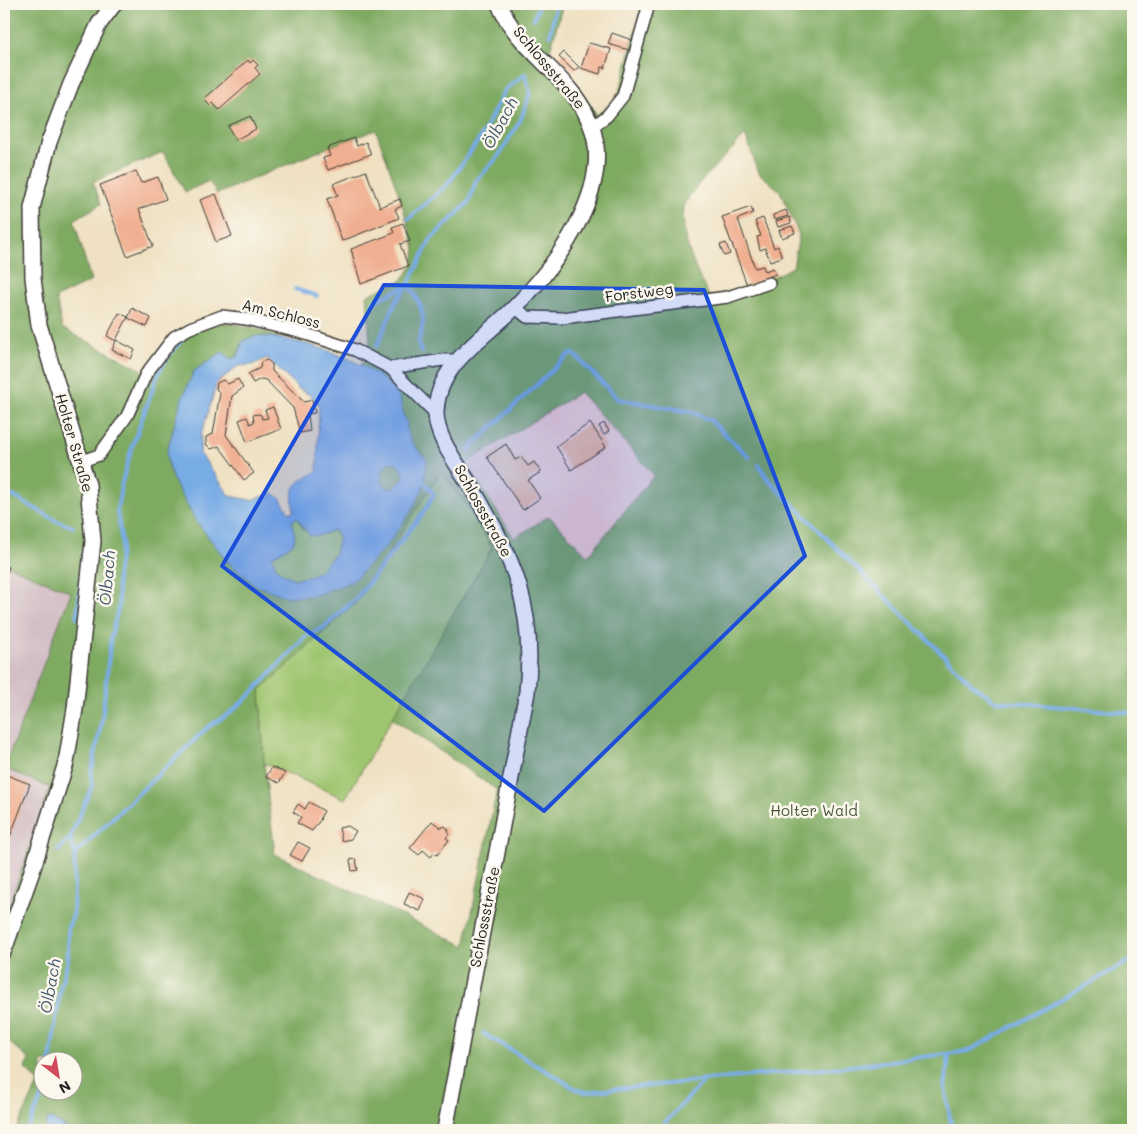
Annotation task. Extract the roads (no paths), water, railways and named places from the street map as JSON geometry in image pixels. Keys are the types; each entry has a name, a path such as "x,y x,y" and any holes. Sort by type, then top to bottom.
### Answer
{"main road":[{"name":"Holter Straße","path":"4,950 32,874 66,763 75,710 93,541 92,509 82,461 39,325 33,278 32,208 49,142 71,84 100,24 114,4"},
{"name":"Schlossstraße","path":"445,1130 527,692 530,636 522,593 514,568 498,533 452,457 440,430 436,414 439,393 444,377 457,360 515,307 547,271 586,207 596,170 597,152 592,127 585,111 567,86 519,34 499,4"}],"street":[{"path":"592,127 607,116 623,96 649,4"},
{"name":"Forstweg","path":"515,307 527,317 562,318 728,297 768,284"},
{"name":"Am Schloss","path":"82,461 100,455 127,416 146,374 174,337 190,328 222,316 246,319 303,332 355,350 390,368 436,414"},
{"path":"390,368 443,360 457,360"}],"water":[{"path":"255,336 291,340 350,359 368,369 383,379 398,395 410,439 427,460 423,489 411,511 388,544 353,581 316,595 288,597 255,585 227,561 196,521 172,478 166,455 182,398 194,371 222,352 231,359 238,356 243,341","holes":["267,358 299,389 310,395 319,405 317,472 299,482 296,486 293,496 294,511 289,513 281,499 273,493 251,500 230,496 200,453 201,435 217,383 238,366 252,365","389,462 397,463 403,471 404,479 393,488 387,488 381,481 382,470","297,518 309,535 318,536 334,530 339,538 335,554 319,572 307,577 294,579 276,568 272,556 293,544 295,537 292,521"]},
{"path":"51,1119 70,1130 45,1130 47,1120"}],"waterway":[{"name":"Ölbach","path":"534,19 539,4"},
{"name":"Ölbach","path":"550,35 556,4"},
{"name":"Ölbach","path":"408,219 448,184 482,135 505,90 525,74 530,93 521,119 498,157 476,181 469,202 431,239 408,285 416,297 422,312 423,326 419,339 421,352"},
{"name":"Ölbach","path":"377,346 396,301 408,285"},
{"name":"Ölbach","path":"373,302 406,286"},
{"name":"Ölbach","path":"295,289 317,296"},
{"name":"Ölbach","path":"75,854 70,838 92,786 91,775 102,719 111,636 119,605 117,577 122,543 117,511 121,486 132,447 158,374 169,355 181,341"},
{"path":"469,449 568,355 574,354 618,399 692,412 710,420 749,457"},
{"path":"759,465 766,477 973,685 996,701 1133,713"},
{"name":"Ölbach","path":"51,1052 61,984 68,961 68,927 73,916 75,854 208,727 230,713 250,695 306,636 323,628 356,599 426,509 434,494 421,478"},
{"path":"4,491 57,521 73,527"},
{"path":"77,618 84,550"},
{"path":"58,851 70,838"},
{"path":"4,894 6,890"},
{"path":"483,1033 576,1089 585,1092 843,1067 969,1051 1133,959"},
{"path":"1129,961 1133,968"},
{"path":"1133,989 1130,994 1133,1001"},
{"path":"949,1054 945,1087 952,1130"},
{"path":"658,1130 704,1081"},
{"name":"Ölbach","path":"27,1130 40,1102"}],"park label":[{"name":"Holter Wald","path":"814,811"}]}
